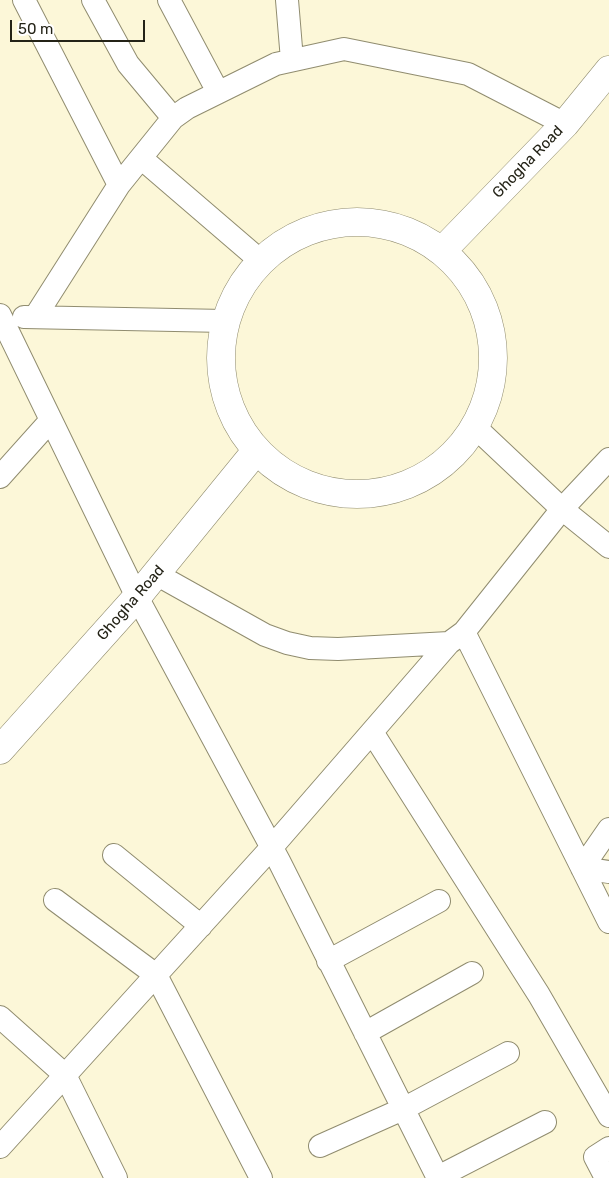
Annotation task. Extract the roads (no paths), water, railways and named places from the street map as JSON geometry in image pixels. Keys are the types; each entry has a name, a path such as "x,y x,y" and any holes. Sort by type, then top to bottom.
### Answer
{"main road":[{"name":"Ghogha Road","path":"442,251 565,124 609,70"},
{"path":"358,221 402,229 442,251 464,274 481,302 491,333 494,365 488,397 476,427 449,460 413,484 372,495 330,493 290,478 256,451 231,412 220,367 225,321 244,281 262,262 275,248 314,228 358,221"},
{"name":"Ghogha Road","path":"0,750 137,597 256,451"}],"street":[{"path":"24,0 119,185"},
{"path":"93,0 128,64 173,118"},
{"path":"169,0 218,92"},
{"path":"288,0 292,60"},
{"path":"35,317 119,185 173,118 187,108 276,64 344,49 468,74 565,124"},
{"path":"141,158 262,262"},
{"path":"225,321 0,316 137,597 272,847 438,1178 545,1122"},
{"path":"0,477 51,420"},
{"path":"476,427 562,509 609,547"},
{"path":"0,1147 272,847 457,638 562,509 609,459"},
{"path":"156,574 265,635 287,643 310,648 338,650 457,638"},
{"path":"457,638 582,868 609,922"},
{"path":"372,732 539,995 609,1116"},
{"path":"582,868 609,829"},
{"path":"114,855 201,926"},
{"path":"582,868 609,872"},
{"path":"55,900 156,975 261,1178"},
{"path":"328,960 439,901"},
{"path":"365,1033 472,973"},
{"path":"0,1017 65,1075 116,1178"},
{"path":"320,1146 402,1109 508,1053"},
{"path":"606,1178 596,1157 609,1148"}]}
